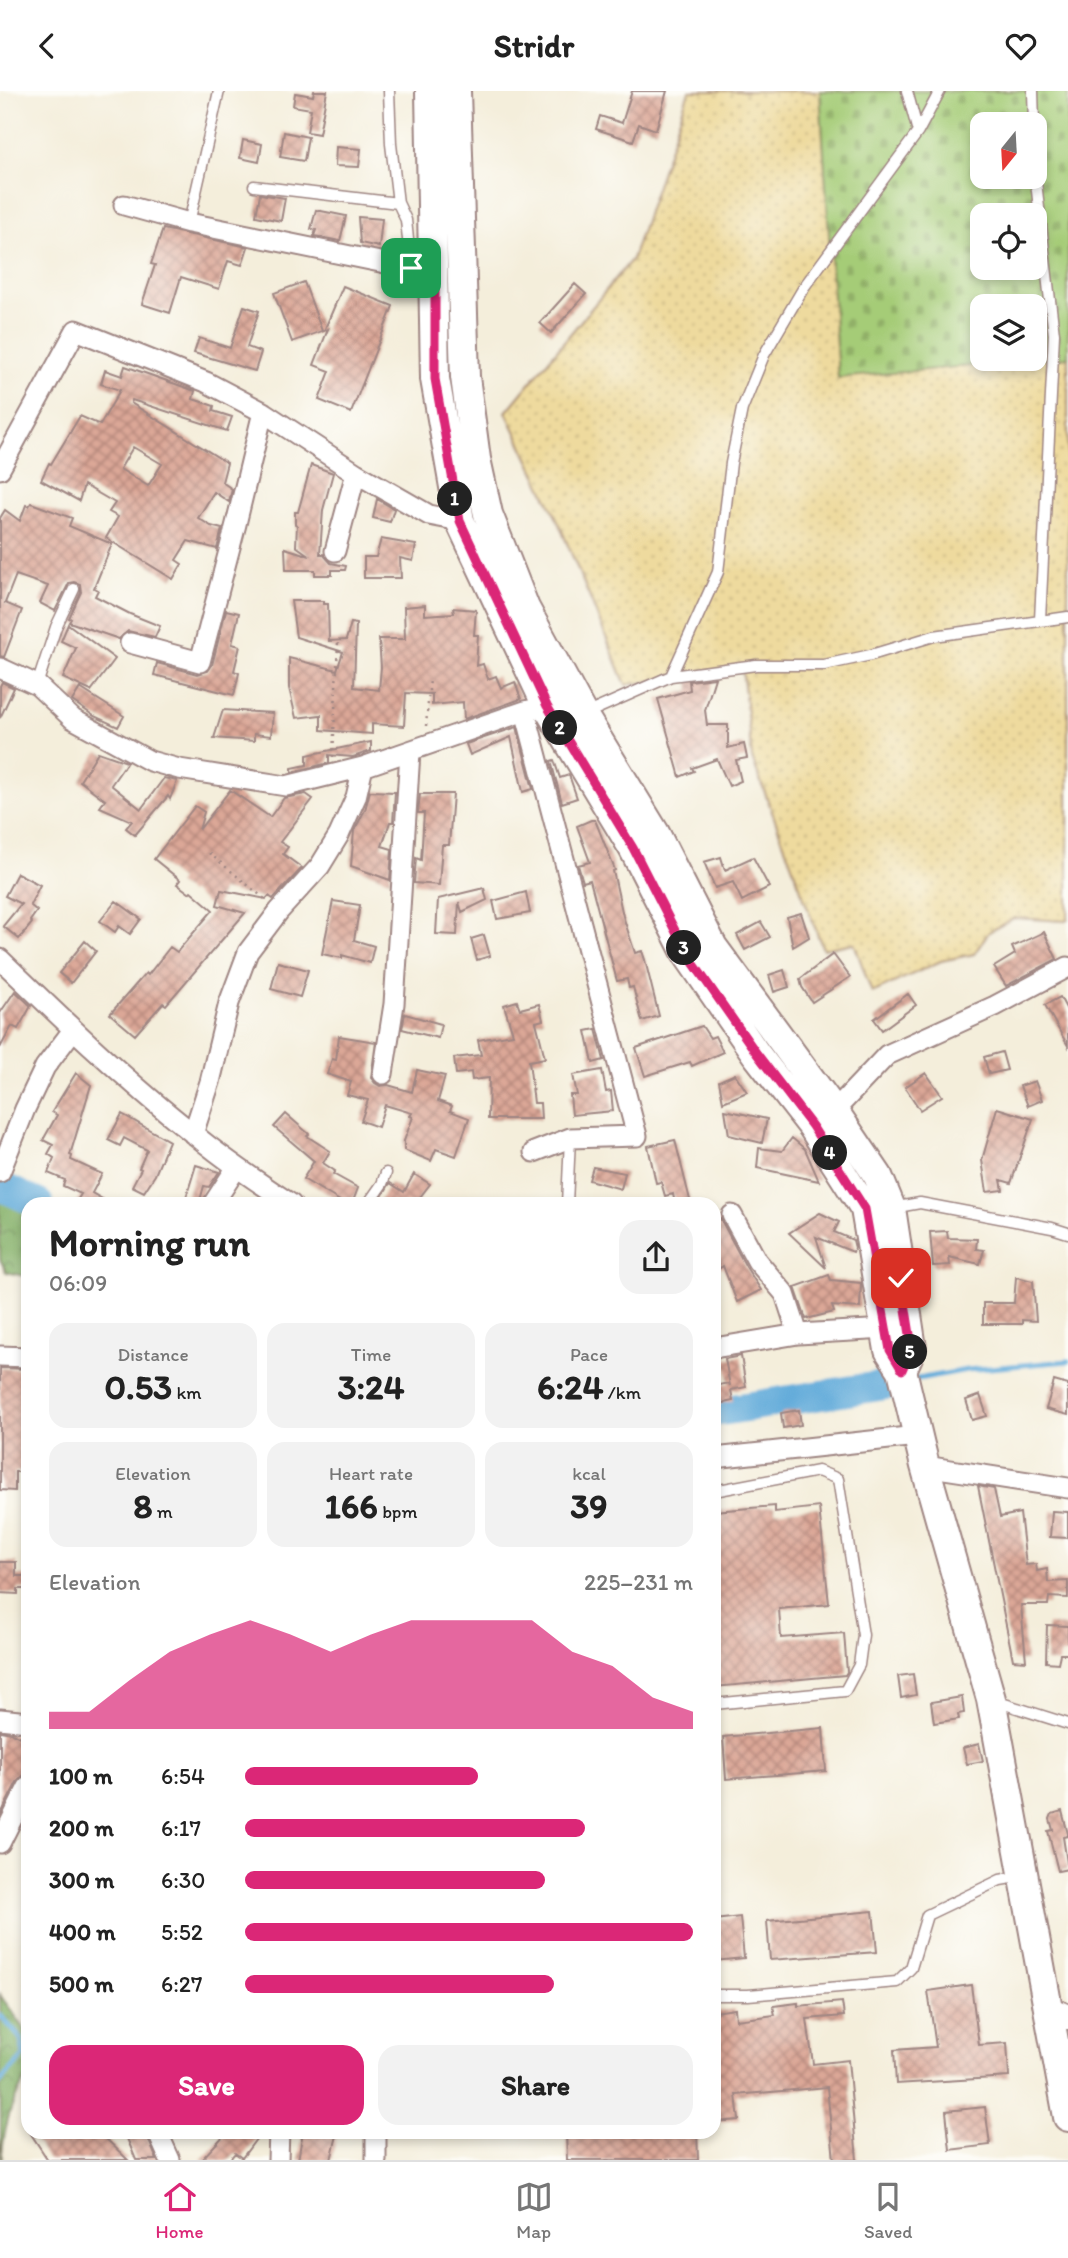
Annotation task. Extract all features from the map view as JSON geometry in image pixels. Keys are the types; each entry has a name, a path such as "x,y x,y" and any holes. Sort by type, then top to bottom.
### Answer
{"main road":[{"path":"430,91 423,270 435,379 460,521 536,708 633,848 687,954 757,1054 812,1126 865,1209 890,1350 902,1370 925,1466 991,1699 1024,1876 1058,2013 1068,2117"},
{"path":"456,91 465,377 476,459 488,514 525,608 583,715 655,833 713,947 834,1111 878,1176 891,1208 912,1347 902,1370"}],"street":[{"path":"124,205 189,223 423,270"},
{"path":"0,469 76,330 206,382 263,412 356,473 429,515 460,521"},
{"path":"130,643 200,662 263,412"},
{"path":"335,551 356,473"},
{"path":"0,668 37,685 73,719 150,761 179,769 286,786 363,767 536,708 637,1136 570,1138 534,1151"},
{"path":"383,1074 394,1004 417,749"},
{"path":"193,1134 210,1082 229,1003 248,952 279,911 320,866 339,835 356,797 363,767"},
{"path":"0,959 73,1030 193,1134 280,1197"},
{"path":"834,1111 887,1055 995,1006 1068,967"},
{"path":"0,1172 24,1108 45,1067 73,1030"},
{"path":"218,1197 237,1167"},
{"path":"732,1215 757,1261 785,1294 798,1333"},
{"path":"721,1347 798,1333 887,1329"},
{"path":"0,1356 21,1357"},
{"path":"721,1457 917,1436"},
{"path":"925,1466 1068,1488"},
{"path":"0,1719 21,1721"},
{"path":"0,1843 21,1801"},
{"path":"161,2139 170,2160"},
{"path":"278,2160 279,2139"},
{"path":"376,2139 376,2160"}],"lane":[{"path":"189,223 219,91"},
{"path":"389,91 390,137 398,203 423,270"},
{"path":"907,91 918,132"},
{"path":"671,676 718,572 733,450 742,409 764,355 804,287 918,132 940,91"},
{"path":"1032,91 1033,112"},
{"path":"254,186 398,203"},
{"path":"1037,189 1054,334 1041,620"},
{"path":"37,685 56,627 74,589"},
{"path":"583,715 671,676 756,665 824,665 871,655 934,636 1068,617"},
{"path":"567,1197 570,1138"},
{"path":"373,1197 386,1173"},
{"path":"891,1208 920,1203 1068,1233"},
{"path":"721,1490 818,1471 838,1479 863,1635 859,1665 845,1691 721,1703"},
{"path":"991,1699 1068,1724"},
{"path":"721,1995 897,1982 911,1968 927,1915 1000,1880 1024,1876"}],"path":[{"path":"332,774 338,642"},
{"path":"417,749 430,679"},
{"path":"209,853 279,911"}],"green space":[{"path":"820,91 1068,91 1068,357 1047,359 1047,294 970,294 970,366 838,378"},
{"path":"0,1196 21,1205 21,1275 6,1272 0,1259"},
{"path":"0,1995 21,2024 21,2087 11,2109 1,2160"}],"sand":[{"path":"689,91 1068,91 1068,919 1014,918 989,932 974,954 941,961 872,993 854,943 823,949 752,758 742,667 626,685 557,519 506,412 632,259"}],"building":[{"path":"314,91 327,91 319,134 307,132 311,109 293,106 295,93 313,96"},
{"path":"632,91 667,91 656,130 639,124 633,141 596,129 600,116 622,123"},
{"path":"284,132 308,137 304,161 280,157"},
{"path":"243,140 262,144 259,162 240,158"},
{"path":"336,147 361,149 359,167 335,166"},
{"path":"260,194 285,198 281,221 256,216"},
{"path":"316,210 346,216 340,241 314,236 316,230 311,229"},
{"path":"358,217 382,219 379,247 360,243"},
{"path":"163,229 248,247 242,265 228,261 219,289 181,277 170,313 142,304 155,265 151,264"},
{"path":"304,282 322,331 292,342 274,293"},
{"path":"575,284 586,294 551,333 540,323"},
{"path":"343,286 393,306 351,413 319,400 330,371 314,365 328,329 324,331"},
{"path":"244,306 259,311 247,347 261,352 255,371 194,353 199,338 230,348"},
{"path":"125,366 195,391 193,399 214,406 213,411 232,417 227,431 132,400 131,403 227,463 222,482 232,489 229,502 214,492 198,518 222,529 217,549 188,541 176,560 182,564 173,579 106,538 118,517 109,512 115,503 84,485 79,501 41,480 80,416 100,425 120,390 101,384 105,370 122,376","holes":["133,447 162,464 148,486 120,469"]},
{"path":"311,465 333,473 323,510 320,554 331,563 346,566 345,570 332,570 332,575 315,575 315,570 286,570 285,548 310,556 296,546 295,512 298,512"},
{"path":"377,499 394,509 390,522 373,518"},
{"path":"31,503 72,518 69,526 112,544 94,588 98,590 95,596 160,626 155,637 128,631 119,639 69,622 81,592 80,584 69,583 55,611 40,603 48,586 16,575 5,603 22,610 4,657 0,656 0,518 5,510 20,521 26,505"},
{"path":"381,539 416,545 413,561 400,558 401,578 364,578 364,557 376,557"},
{"path":"291,601 323,601 323,604 328,604 329,641 346,640 351,623 356,624 354,687 379,690 379,639 405,639 404,607 425,605 425,615 454,613 453,608 476,610 476,666 483,664 488,679 496,676 501,688 515,682 521,699 464,719 463,702 432,705 432,694 406,693 404,726 372,724 372,734 321,730 321,715 296,718 289,688 289,658 337,670 343,652 296,637"},
{"path":"226,610 239,613 232,644 240,646 234,671 239,673 234,695 154,675 157,663 197,674 208,671 212,665"},
{"path":"68,624 115,659 91,691 63,678 76,648 61,641"},
{"path":"715,678 705,710 707,725 728,725 728,748 744,744 747,758 736,760 741,781 729,786 717,759 692,768 694,771 680,777 658,699 690,690 689,681"},
{"path":"2,682 14,688 0,718 0,686"},
{"path":"80,688 124,716 118,727 94,716 72,701"},
{"path":"223,710 273,713 271,736 254,734 254,741 214,738"},
{"path":"517,727 533,789 523,792 511,737 470,755 466,744"},
{"path":"371,742 371,751 353,757 329,755 329,763 292,772 292,768 307,765 307,755"},
{"path":"98,752 127,762 111,785 141,809 164,778 177,781 170,799 168,796 135,835 126,828 132,821 100,807 105,800 80,781"},
{"path":"554,760 560,778 569,775 577,798 562,803 551,761"},
{"path":"230,790 270,817 284,798 306,794 313,799 280,842 288,847 283,854 302,868 273,899 269,896 266,899 221,890 217,905 245,913 166,1005 163,1003 135,1035 110,1014 146,973 148,975 170,947 177,952 213,910 191,891 189,893 177,884 180,880 154,859 195,806 204,812 199,830"},
{"path":"370,791 395,792 393,822 390,822 382,846 392,849 390,880 351,866 354,831 365,810"},
{"path":"420,794 453,794 449,845 442,845 439,885 414,883 416,858 421,860 424,813 418,813"},
{"path":"595,820 615,870 613,871 623,916 635,953 642,951 659,1016 642,1021 633,987 629,988 627,979 617,981 590,880 583,882 578,865 590,862 577,826"},
{"path":"721,857 725,870 753,857 769,887 742,901 733,882 715,888 704,862"},
{"path":"17,873 40,885 30,905 37,911 30,921 32,923 19,939 3,926 21,904 5,896"},
{"path":"484,888 487,900 462,912 459,902 457,935 436,934 438,899"},
{"path":"526,892 530,913 497,919 493,901"},
{"path":"116,901 141,919 130,934 119,926 115,932 100,921"},
{"path":"333,901 360,905 354,940 374,946 370,963 342,955 342,958 322,954"},
{"path":"801,913 809,937 793,947 787,917"},
{"path":"761,922 770,937 745,950 737,935"},
{"path":"1044,932 1057,959 1006,986 994,967 1015,954 1012,947"},
{"path":"484,935 490,956 477,960 471,939"},
{"path":"85,941 96,951 71,983 59,973"},
{"path":"833,954 850,977 812,1002 800,979"},
{"path":"278,962 308,970 300,997 271,989"},
{"path":"784,970 789,987 774,992 769,975"},
{"path":"15,991 31,1006 18,1029 12,1026 0,1048 0,1013"},
{"path":"908,994 916,1005 882,1030 874,1019"},
{"path":"1060,997 1068,1012 1068,1046 1045,1005"},
{"path":"517,1001 520,1009 539,1004 543,1020 536,1022 545,1058 529,1061 534,1103 540,1103 541,1119 488,1119 489,1078 472,1080 471,1072 456,1074 454,1058 481,1055 478,1040 513,1034 504,1005"},
{"path":"405,1014 441,1024 438,1038 402,1029"},
{"path":"702,1026 710,1038 715,1036 723,1052 692,1066 690,1062 645,1076 636,1048"},
{"path":"596,1029 604,1060 593,1063 586,1031"},
{"path":"339,1036 376,1042 371,1078 380,1086 388,1085 412,1092 417,1070 445,1076 438,1101 452,1106 450,1111 469,1118 456,1156 436,1149 431,1161 404,1150 412,1113 385,1105 378,1127 361,1121 368,1100 347,1095 351,1082 327,1074 332,1059 336,1060"},
{"path":"1002,1052 1007,1070 989,1074 984,1057"},
{"path":"602,1070 606,1092 611,1091 613,1111 572,1115 570,1095 577,1095 573,1075"},
{"path":"76,1073 91,1085 70,1155 71,1160 102,1174 92,1193 99,1197 79,1197 81,1194 63,1186 65,1180 48,1173 54,1158 48,1154 53,1145 43,1140 57,1115 52,1112"},
{"path":"926,1073 942,1096 920,1110 905,1087"},
{"path":"735,1074 747,1092 723,1102 719,1081"},
{"path":"1035,1081 1042,1100 1028,1106 1020,1086"},
{"path":"997,1108 1033,1119 1011,1183 1001,1180 1003,1190 987,1192 982,1160"},
{"path":"725,1110 767,1119 762,1143 729,1135"},
{"path":"122,1114 169,1141 155,1175 144,1192 132,1186 147,1150 124,1138 120,1146 108,1140"},
{"path":"286,1114 309,1134 307,1136 330,1151 323,1163 335,1171 333,1174 358,1188 355,1197 333,1197 303,1179 314,1161 274,1127"},
{"path":"792,1138 805,1149 819,1181 757,1168 759,1148 782,1151"},
{"path":"675,1140 689,1197 674,1197 673,1194 665,1196 661,1182 656,1183 648,1146"},
{"path":"196,1165 219,1172 209,1187 204,1186 201,1197 186,1197"},
{"path":"593,1167 625,1173 621,1189 589,1180"},
{"path":"414,1174 430,1184 420,1197 382,1197 390,1183 404,1192"},
{"path":"820,1213 839,1222 834,1232 853,1240 855,1248 853,1252 816,1237 826,1268 789,1233"},
{"path":"721,1220 761,1290 737,1302 723,1266 721,1267"},
{"path":"947,1231 948,1238 977,1239 976,1249 984,1250 980,1264 949,1257 950,1265 933,1266 930,1232"},
{"path":"829,1275 831,1280 861,1283 860,1308 832,1306 834,1312 806,1319 795,1287"},
{"path":"1016,1277 1033,1281 1036,1321 1022,1320 1022,1324 983,1324 983,1303 1014,1303"},
{"path":"741,1356 746,1387 731,1390 733,1401 721,1404 721,1385 729,1383 730,1386 725,1359"},
{"path":"0,1368 21,1369 21,1472 15,1472 15,1491 0,1490"},
{"path":"1054,1381 1068,1385 1068,1415 1046,1409"},
{"path":"980,1395 987,1416 972,1420 966,1400"},
{"path":"799,1410 801,1425 783,1428 781,1413"},
{"path":"978,1486 994,1489 1000,1517 1020,1513 1026,1565 1036,1564 1037,1571 1047,1569 1048,1582 1068,1581 1068,1598 1049,1597 1048,1605 1021,1605 1026,1661 1013,1660"},
{"path":"775,1506 775,1512 819,1507 829,1604 779,1609 781,1638 844,1633 845,1675 721,1686 721,1510"},
{"path":"1052,1511 1068,1512 1068,1538 1050,1537"},
{"path":"0,1562 16,1562 16,1576 21,1576 21,1589 18,1589 18,1594 0,1593"},
{"path":"1047,1625 1068,1626 1068,1654 1060,1654 1058,1663 1046,1662"},
{"path":"913,1674 916,1695 901,1698 898,1676"},
{"path":"962,1697 964,1713 958,1714 959,1719 934,1723 931,1702"},
{"path":"823,1728 826,1771 726,1779 723,1737"},
{"path":"0,1731 21,1738 21,1778 0,1816"},
{"path":"979,1744 983,1761 967,1764 963,1748"},
{"path":"1062,1811 1068,1834 1063,1837 1068,1869 1058,1871 1048,1831 1053,1830 1050,1819 1052,1814"},
{"path":"873,1911 877,1952 770,1960 767,1921"},
{"path":"740,1917 744,1958 721,1960 721,1919"},
{"path":"971,1985 979,2045 1007,2043 1009,2077 896,2084 894,2050 936,2047 928,1991"},
{"path":"842,2002 844,2016 807,2019 813,2064 848,2060 857,2160 834,2160 827,2087 736,2095 739,2120 721,2122 721,2011 735,2009 736,2020 775,2015 773,2006 798,2003 798,2006"},
{"path":"985,2107 990,2145 950,2150 946,2111"},
{"path":"34,2139 106,2139 128,2160 48,2160"},
{"path":"127,2139 148,2139 157,2160 136,2160"},
{"path":"221,2139 256,2139 242,2158 235,2153 229,2160 201,2160"},
{"path":"302,2139 336,2139 331,2160 298,2160"},
{"path":"566,2139 697,2139 698,2160 567,2160"}],"waterway":[{"path":"0,1186 24,1197"},
{"path":"912,1380 967,1370 1068,1361"},
{"path":"721,1411 892,1384"},
{"path":"0,2015 21,2039"},
{"path":"0,2082 21,2059"}],"route":[{"path":"411,268 435,273 435,379 460,521 547,706 633,848 687,954 757,1054 812,1126 865,1209 890,1350 902,1370 912,1347 901,1278"}]}
